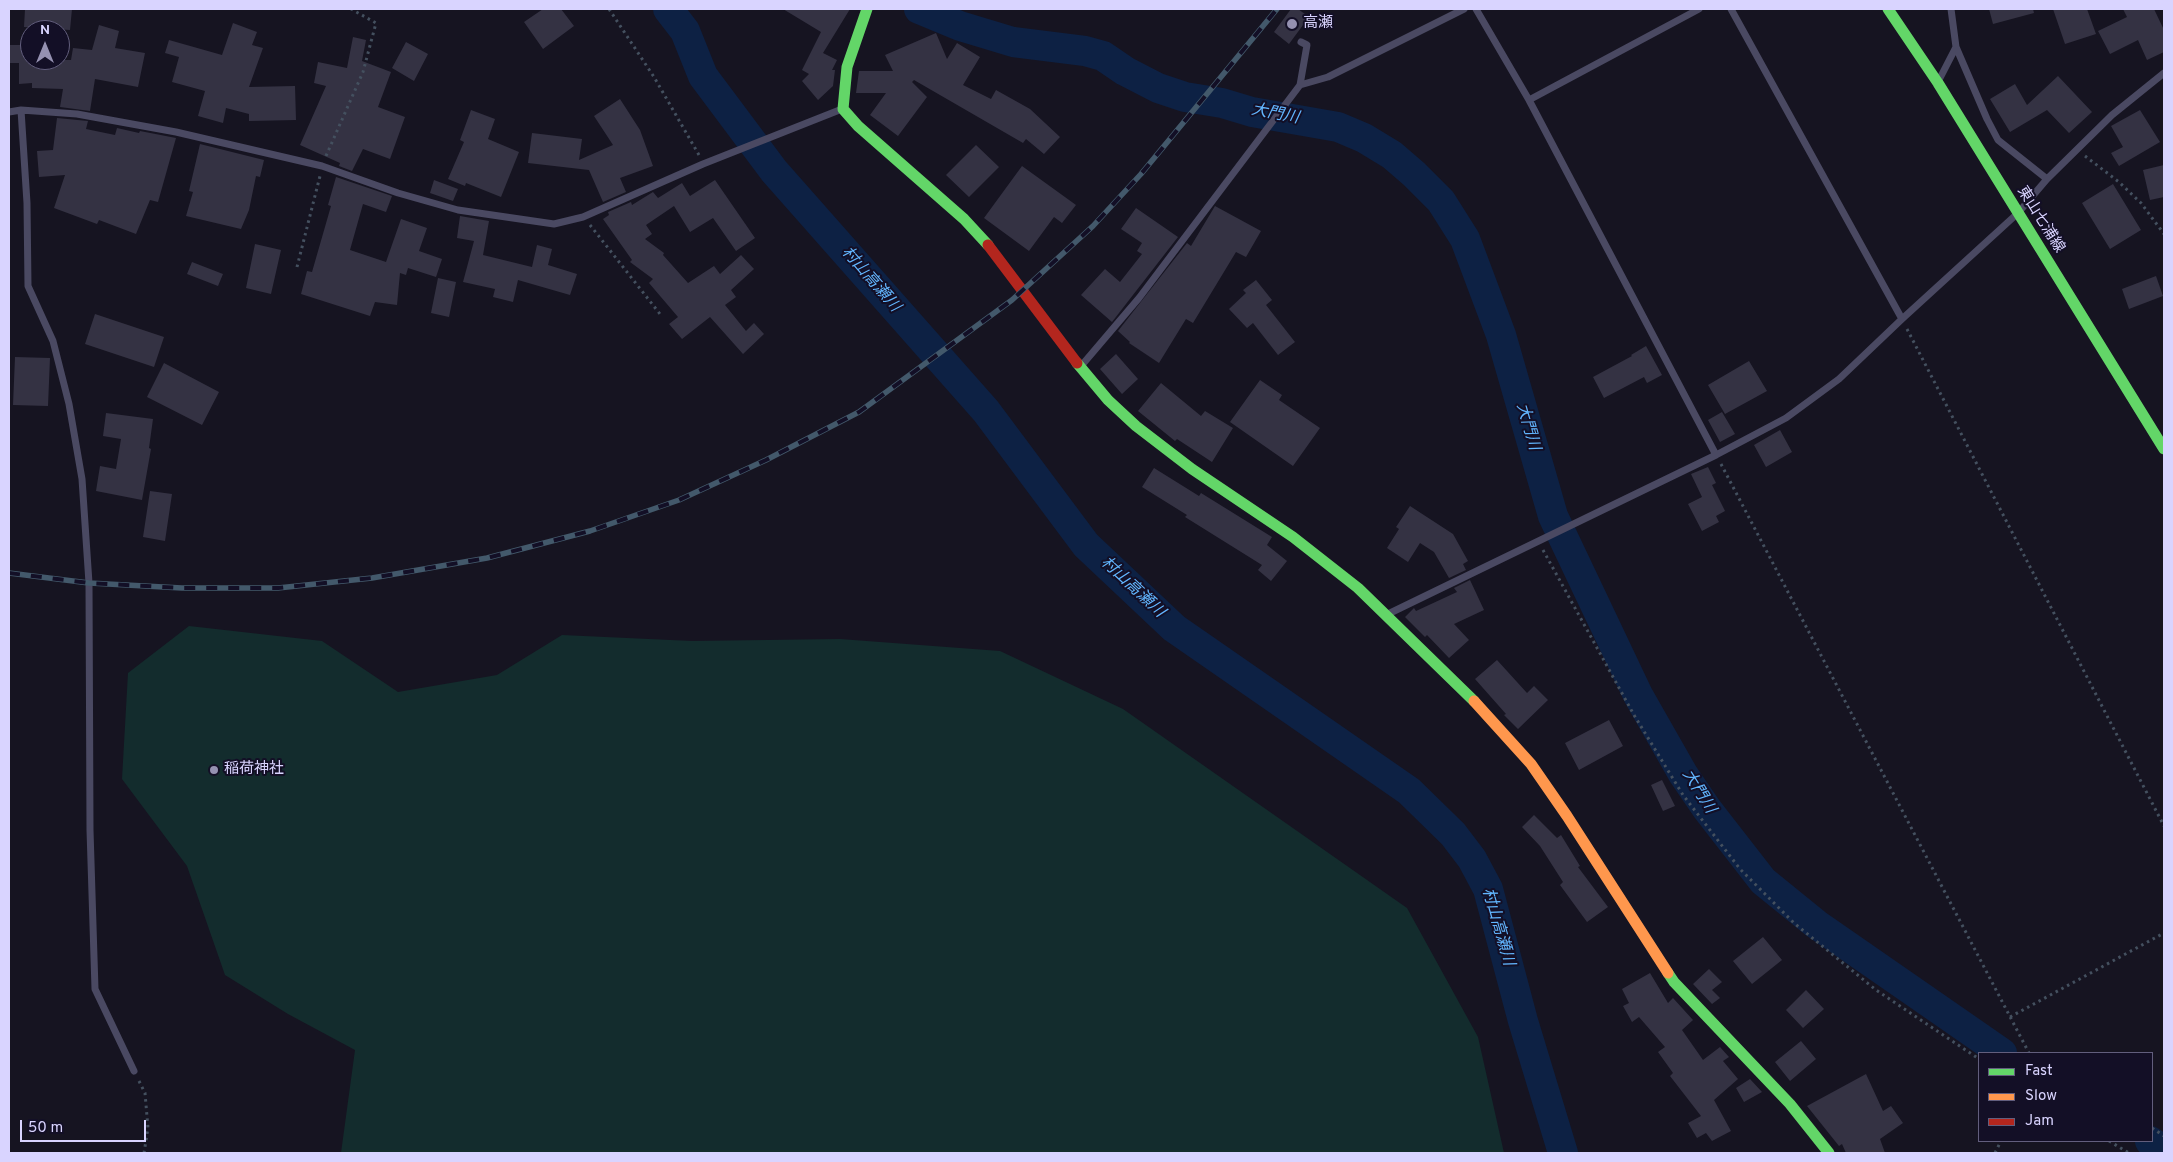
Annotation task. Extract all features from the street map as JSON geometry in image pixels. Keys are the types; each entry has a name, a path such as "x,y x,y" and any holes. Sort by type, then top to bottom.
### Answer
{"street":[{"path":"867,9 847,67 843,109 858,126 964,219 990,247 1080,367 1108,400 1136,426 1192,469 1293,538 1358,588 1478,705 1531,764 1567,816 1674,982 1790,1104 1829,1153"},
{"name":"東山七浦線","path":"1888,9 1938,83 2164,449"}],"lane":[{"path":"1300,85 1328,77 1464,9"},
{"path":"1476,9 1529,100 1716,455"},
{"path":"1529,100 1699,9"},
{"path":"1731,9 1902,319"},
{"path":"1951,9 1956,47 1971,85 1998,140 2047,179"},
{"path":"1080,367 1139,298 1264,130 1300,85 1307,46 1301,42"},
{"path":"1938,83 1956,47"},
{"path":"1387,615 1586,520 1786,418 1838,379 2018,213 2047,179 2112,115 2164,73"},
{"path":"9,112 21,110 77,114 158,129 322,166 398,193 458,210 554,224 583,217 704,164 843,109"},
{"path":"21,110 28,203 28,286 54,341 69,404 82,479 89,583 90,830 95,989 134,1071"}],"path":[{"path":"297,267 322,166 364,72 376,23 351,9"},
{"path":"609,9 654,77 704,164"},
{"path":"2077,149 2119,182 2141,204 2164,234"},
{"path":"583,217 660,314"},
{"path":"1902,319 2164,826"},
{"path":"1716,455 2028,1052"},
{"path":"1539,542 1639,723 1683,795 1740,869 1794,923 1876,990 1978,1058"},
{"path":"2010,1017 2164,932"},
{"path":"134,1071 145,1093 148,1128 144,1153"},
{"path":"2153,1129 2164,1136"},
{"path":"2111,1142 2129,1153"}],"green space":[{"path":"189,626 322,641 398,692 497,675 562,635 692,641 840,639 1000,651 1123,709 1407,908 1478,1037 1504,1153 341,1153 355,1050 288,1014 225,975 187,866 122,779 128,673"}],"building":[{"path":"25,9 72,9 70,30 70,20 24,20"},
{"path":"543,9 561,9 574,26 543,49 524,22"},
{"path":"783,9 850,9 823,53 837,60 832,70 835,70 833,86 818,100 802,81 809,74 802,70 821,32"},
{"path":"1291,9 1298,9 1309,17 1289,44 1274,32"},
{"path":"1989,9 2033,9 2034,13 1993,24"},
{"path":"2053,9 2087,9 2096,34 2065,44"},
{"path":"2123,9 2154,9 2164,30 2164,52 2147,60 2138,40 2110,54 2098,31 2127,17"},
{"path":"233,23 257,32 252,45 263,48 249,87 295,86 296,120 249,121 249,114 226,108 223,123 198,116 205,91 172,82 179,57 165,53 169,40 222,55"},
{"path":"99,25 119,31 115,48 145,53 138,87 95,79 90,111 60,107 63,89 32,88 32,83 19,84 19,63 9,63 9,45 20,45 20,70 70,70 73,48 92,50"},
{"path":"936,33 947,59 957,43 980,57 963,85 991,99 996,90 1030,109 1060,137 1044,154 1026,139 1023,143 914,80 912,82 927,97 898,136 870,115 886,93 856,93 859,71 893,71 885,55"},
{"path":"353,37 366,40 362,61 391,72 378,107 405,117 390,159 363,149 352,171 339,166 340,163 300,145 326,86 314,83 318,62 347,68"},
{"path":"406,42 428,54 414,81 392,68"},
{"path":"2058,76 2092,112 2069,133 2047,110 2010,132 1990,99 2015,84 2027,105"},
{"path":"620,99 640,130 653,166 620,178 626,192 603,202 589,170 528,163 532,133 582,139 579,160 613,145 594,116"},
{"path":"471,110 495,119 488,139 519,152 501,197 466,183 465,186 448,179 464,142 460,140"},
{"path":"2140,110 2160,142 2119,166 2111,153 2123,147 2111,126"},
{"path":"57,118 88,121 86,129 115,135 117,128 176,138 158,202 150,200 136,234 99,220 97,224 54,208 65,175 39,177 37,151 53,150"},
{"path":"200,144 264,160 260,177 256,176 249,210 241,229 186,216 193,192 189,191"},
{"path":"976,145 999,167 969,197 946,175"},
{"path":"2164,165 2164,197 2150,200 2143,170"},
{"path":"1022,166 1076,205 1062,223 1054,217 1029,251 984,218"},
{"path":"336,177 392,196 386,212 363,204 350,250 386,262 401,219 427,228 419,251 442,259 436,277 408,268 406,275 400,273 397,305 375,302 370,316 301,294 307,271 312,272 331,206 328,205"},
{"path":"434,180 458,189 453,201 430,193"},
{"path":"715,180 755,238 736,251 713,218 690,232 674,206 646,225 652,234 645,239 664,253 663,255 688,283 714,266 720,274 741,255 754,269 731,290 736,297 725,305 746,331 754,323 764,334 743,354 710,317 682,339 669,324 678,317 649,283 653,279 630,262 632,260 603,219 609,215 608,212 631,202 632,205 653,192 658,198 682,183 690,196"},
{"path":"2113,184 2141,230 2110,249 2082,203"},
{"path":"1215,206 1261,231 1246,257 1236,252 1193,323 1186,319 1159,363 1129,343 1118,331 1187,243 1191,246"},
{"path":"1136,208 1178,237 1112,322 1081,295 1105,269 1120,282 1142,254 1137,251 1142,243 1121,229"},
{"path":"460,216 489,221 483,255 532,267 537,245 552,249 548,265 577,274 570,295 518,280 513,302 493,297 495,289 463,282 474,241 457,238"},
{"path":"255,244 281,250 271,294 246,288"},
{"path":"192,262 223,274 218,286 187,274"},
{"path":"2156,276 2163,296 2129,309 2122,289"},
{"path":"438,278 456,282 449,317 431,313"},
{"path":"1256,280 1272,300 1266,305 1295,342 1278,355 1253,323 1247,328 1229,309 1246,293 1243,290"},
{"path":"95,314 164,337 154,367 85,344"},
{"path":"1646,346 1662,375 1647,383 1644,377 1604,398 1593,377 1632,356"},
{"path":"1116,354 1138,379 1122,394 1100,369"},
{"path":"15,357 50,358 48,406 13,405"},
{"path":"1749,361 1767,391 1725,414 1708,385"},
{"path":"164,363 219,392 202,425 147,397"},
{"path":"1260,380 1282,395 1279,400 1320,428 1293,466 1230,422"},
{"path":"1161,383 1201,416 1205,411 1233,428 1212,462 1177,439 1175,441 1138,411"},
{"path":"1722,412 1735,434 1720,442 1708,420"},
{"path":"106,413 153,419 149,448 151,449 142,500 96,491 100,466 116,469 121,439 103,436"},
{"path":"1780,430 1792,452 1766,467 1754,445"},
{"path":"1708,467 1716,483 1712,485 1725,511 1716,516 1719,522 1702,531 1688,504 1702,497 1691,474"},
{"path":"1154,468 1199,496 1201,493 1272,537 1267,545 1287,561 1271,581 1258,570 1262,565 1185,517 1187,515 1142,487"},
{"path":"150,491 172,494 165,541 143,537"},
{"path":"1410,506 1453,534 1468,561 1463,564 1466,570 1449,578 1434,552 1420,543 1408,562 1387,548 1399,529 1396,527"},
{"path":"1470,580 1484,610 1454,624 1469,640 1449,658 1427,635 1425,637 1405,617 1414,608 1416,611 1457,592 1454,588"},
{"path":"1497,660 1527,693 1534,686 1548,700 1518,729 1475,679"},
{"path":"1609,720 1623,746 1579,770 1565,743"},
{"path":"1662,780 1675,806 1663,811 1651,785"},
{"path":"1534,815 1557,838 1561,835 1580,866 1578,867 1608,907 1587,922 1560,885 1563,882 1540,846 1522,827"},
{"path":"1763,937 1782,960 1752,984 1733,961"},
{"path":"1709,969 1722,982 1712,990 1720,998 1712,1004 1693,984"},
{"path":"1650,973 1668,1003 1673,998 1693,1020 1682,1030 1703,1060 1720,1047 1729,1057 1723,1061 1738,1079 1714,1100 1731,1131 1712,1141 1706,1133 1697,1138 1688,1123 1701,1116 1670,1076 1673,1073 1658,1052 1665,1047 1639,1017 1632,1022 1623,1006 1629,1003 1622,989"},
{"path":"1806,990 1824,1009 1803,1028 1786,1010"},
{"path":"1801,1041 1816,1059 1790,1081 1775,1062"},
{"path":"1866,1074 1883,1111 1891,1106 1903,1123 1880,1139 1885,1153 1846,1153 1842,1144 1839,1146 1807,1106"},
{"path":"1750,1079 1762,1092 1744,1102 1736,1088"}],"waterway":[{"name":"村山高瀬川","path":"668,9 685,31 703,76 774,171 986,411 1086,545 1174,628 1409,791 1453,834 1472,859 1488,889 1523,1021 1563,1153"},
{"name":"大門川","path":"919,9 960,26 1013,42 1085,51 1103,56 1125,71 1158,88 1185,97 1222,103 1252,112 1338,127 1364,138 1392,155 1414,174 1441,201 1465,239 1501,335 1553,516 1638,695 1683,774 1707,809 1763,881 1816,924 2001,1052"},
{"name":"大門川","path":"2152,1142 2164,1150"}],"railway":[{"path":"9,573 89,583 182,588 278,588 372,578 487,558 590,531 679,500 766,460 859,412 1012,300 1093,226 1141,174 1277,9"}],"traffic: fast":[{"path":"867,9 847,67 843,109 858,126 964,219 988,245"},
{"path":"1888,9 1938,83 2164,449"},
{"path":"1077,363 1108,400 1136,426 1192,469 1293,537 1358,588 1474,701"},
{"path":"1668,973 1674,982 1790,1104 1829,1153"}],"traffic: slow":[{"path":"1474,701 1531,764 1567,816 1668,973"}],"traffic: jam":[{"path":"988,245 1077,363"}],"place":[{"name":"高瀬","path":"1292,24"},
{"name":"稲荷神社","path":"214,770"}]}
